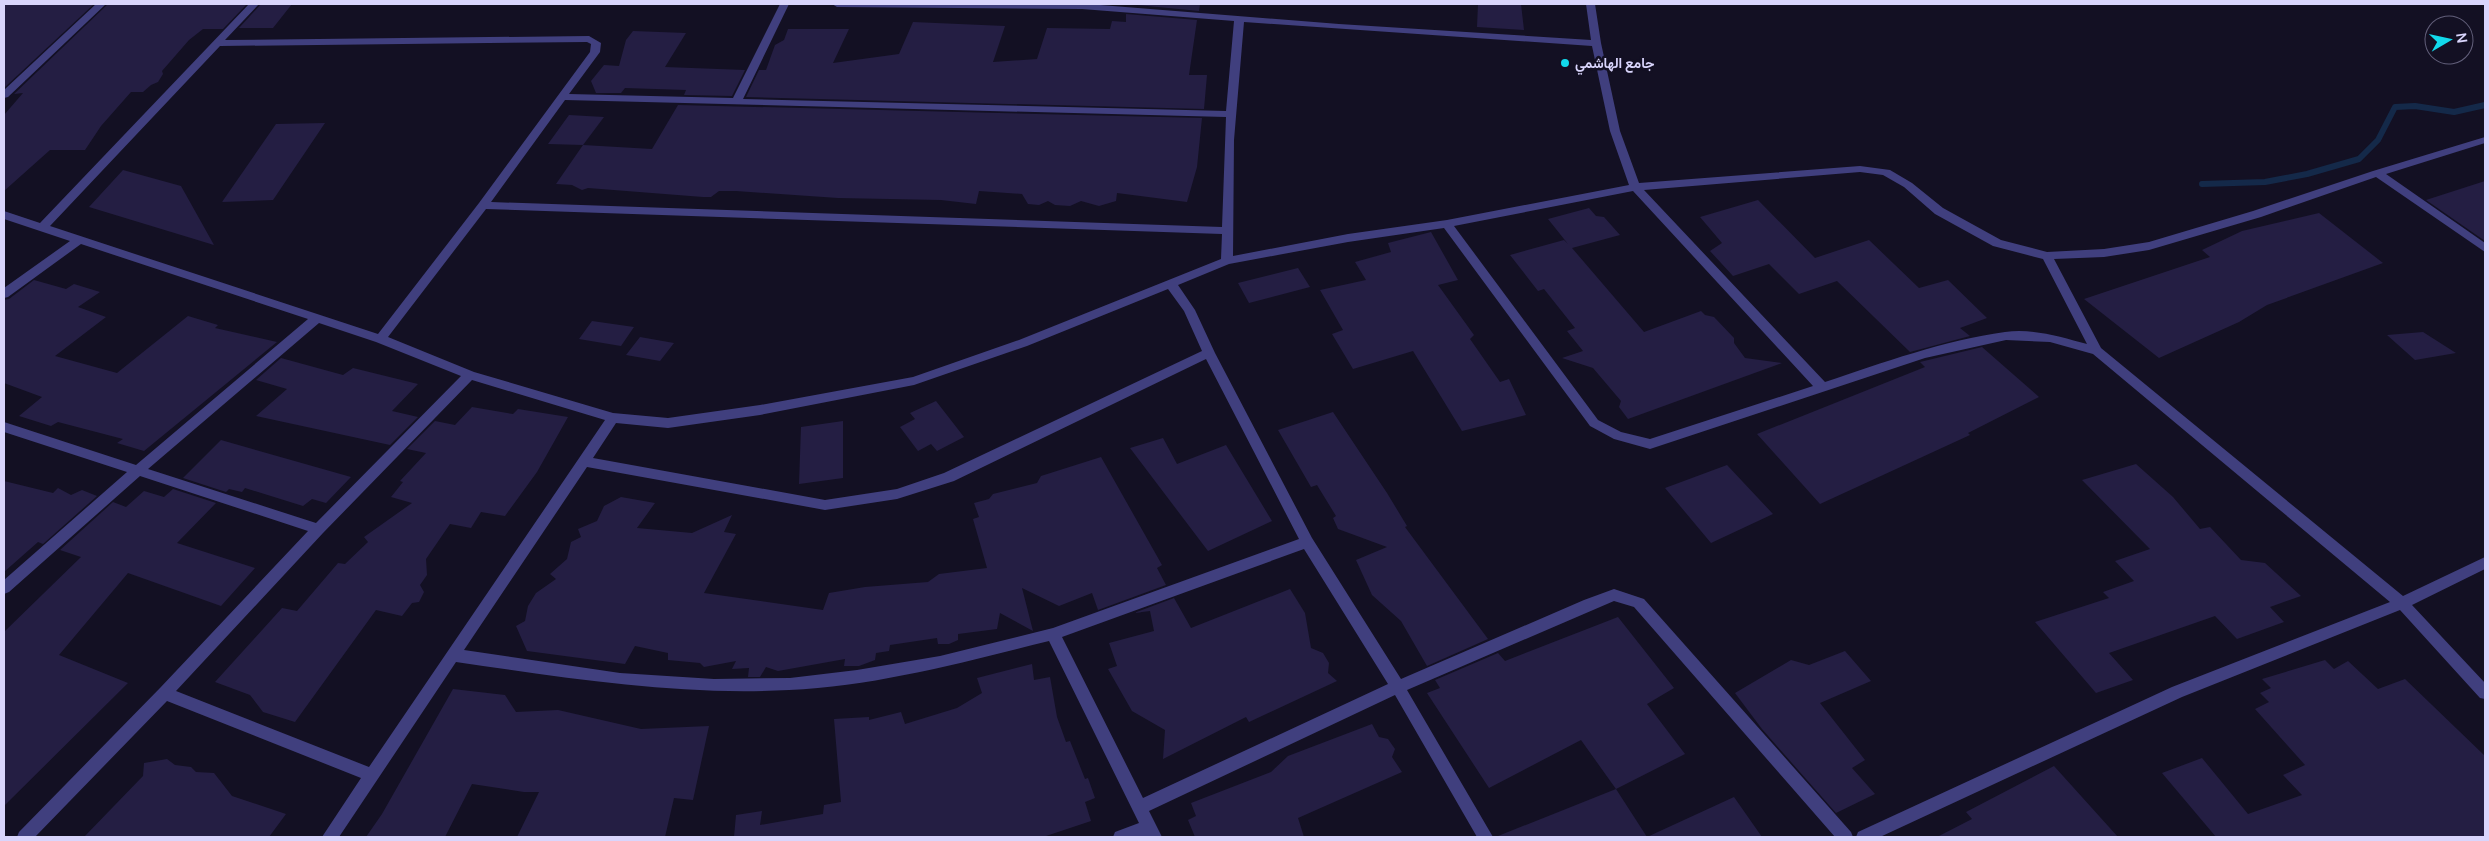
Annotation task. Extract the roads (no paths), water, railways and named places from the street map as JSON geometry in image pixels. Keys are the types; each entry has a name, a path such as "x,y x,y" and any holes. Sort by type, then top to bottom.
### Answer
{"street":[{"path":"4,95 101,4"},
{"path":"42,228 254,4"},
{"path":"737,100 785,4"},
{"path":"837,4 1083,5 1239,20 1596,43"},
{"path":"1591,4 1596,43 1615,131 1635,187 1822,387"},
{"path":"1228,261 1229,140 1239,20"},
{"path":"218,43 589,39 596,43 595,52 483,205 380,339"},
{"path":"562,97 1232,114"},
{"path":"4,215 380,339 470,375 613,418 668,423 728,416 914,381 1023,343 1228,261 1348,238 1447,224 1635,187 1860,169 1886,172 1908,185 1939,211 1997,243 2047,256 2104,253 2149,246 2258,214 2377,173 2485,140"},
{"path":"2377,173 2485,248"},
{"path":"483,205 1229,231"},
{"path":"1447,224 1594,423 1618,436 1650,444 1924,354 2006,336 2050,338 2097,351"},
{"path":"4,294 79,240"},
{"path":"2047,256 2097,351 2402,603 2485,693"},
{"path":"1171,284 1189,310 1209,353 1308,542 1398,688 1485,837"},
{"path":"4,588 137,471 317,318"},
{"path":"584,461 825,505 897,494 949,477 1209,353"},
{"path":"25,837 165,693 318,529 470,375"},
{"path":"330,837 613,418"},
{"path":"4,427 318,529"},
{"path":"452,655 620,679 714,685 790,684 940,662 1053,634 1308,542"},
{"path":"1864,837 2177,692 2402,603 2485,563"},
{"path":"1141,808 1398,688 1589,604 1614,596 1639,604 1845,837"},
{"path":"1053,634 1152,832 1121,837"},
{"path":"165,693 371,775"}],"waterway":[{"path":"2202,184 2265,182 2307,174 2359,159 2378,140 2395,107 2415,106 2454,112 2485,105"}],"place":[{"name":"جامع الهاشمي","path":"1565,63"}]}
